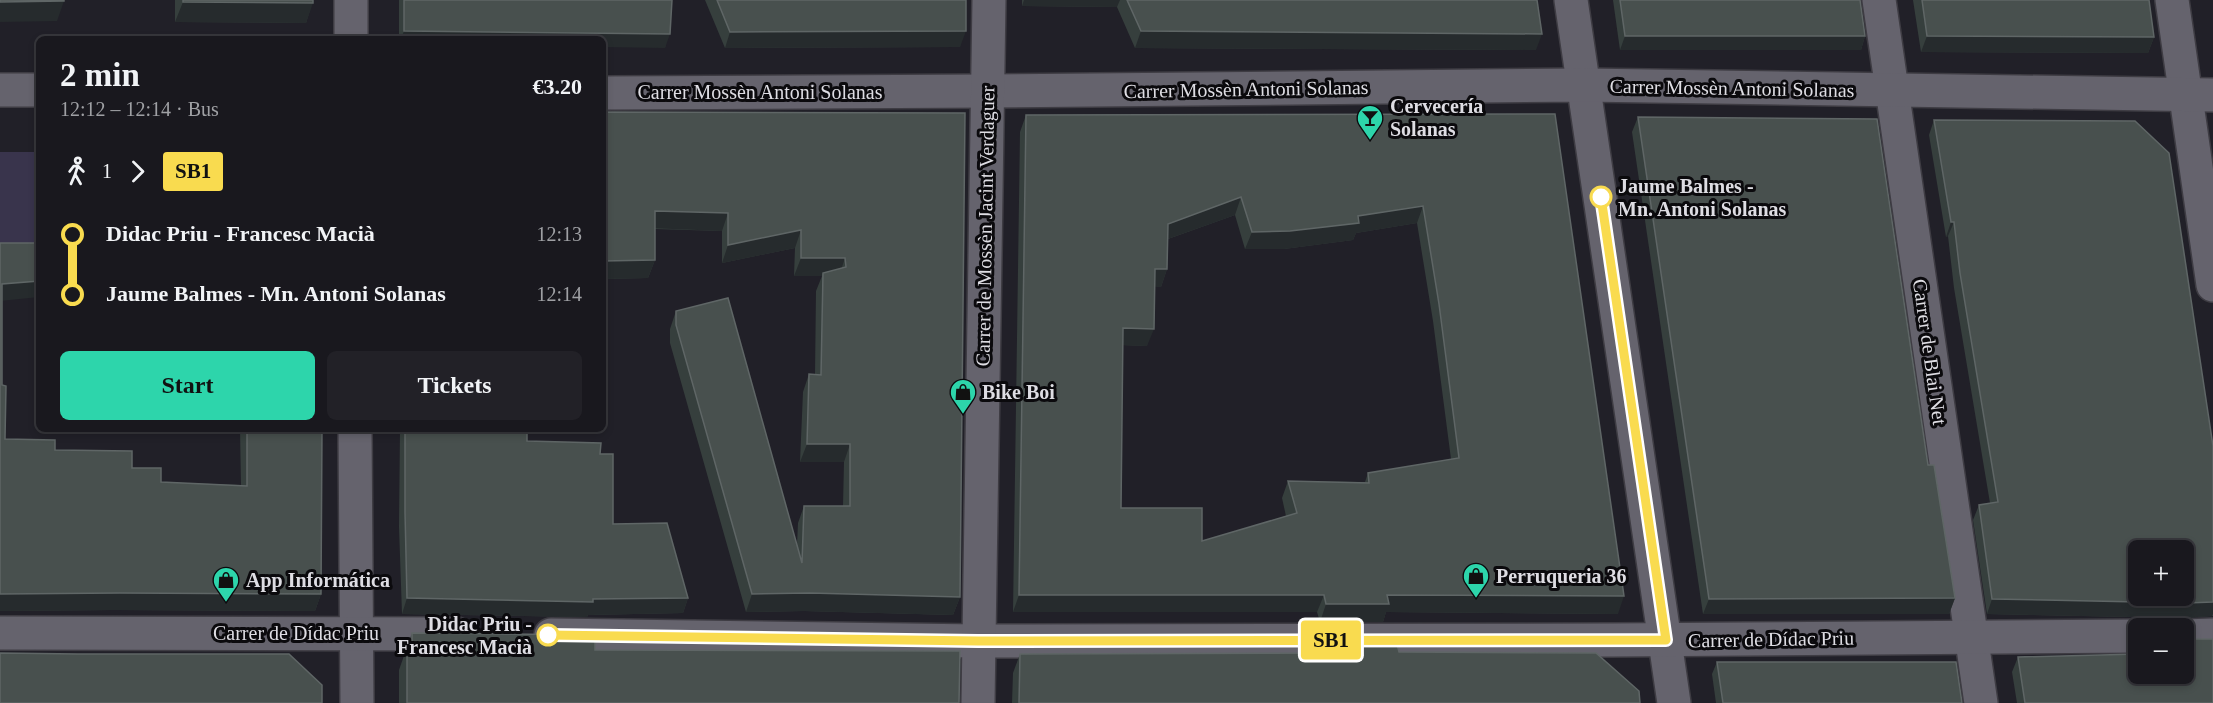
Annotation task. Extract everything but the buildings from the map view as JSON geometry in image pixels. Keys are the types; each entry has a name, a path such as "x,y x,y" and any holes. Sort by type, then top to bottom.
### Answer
{"street":[{"path":"351,0 351,36"},
{"name":"Carrer de Mossèn Jacint Verdaguer","path":"978,703 989,0"},
{"path":"1571,0 1674,703"},
{"name":"Carrer de Blai Net","path":"1879,0 1981,703"},
{"path":"2172,0 2199,95 2213,285"},
{"name":"Carrer Mossèn Antoni Solanas","path":"606,93 987,92 1585,85 2199,95"},
{"path":"0,90 36,90"},
{"path":"355,432 357,703"},
{"name":"Carrer de Dídac Priu","path":"0,633 489,634"},
{"name":"Carrer de Dídac Priu","path":"524,635 978,641 1666,640 2128,636"},
{"path":"2194,636 2213,636"}],"shaded area":[{"path":"0,152 36,152 36,259 0,259"}],"bus line":[{"name":"SB1","path":"548,635 978,641 1666,640 1601,197"}],"place":[{"name":"Cervecería Solanas","path":"1370,141"},
{"name":"Jaume Balmes - Mn. Antoni Solanas","path":"1601,197"},
{"name":"Bike Boi","path":"963,415"},
{"name":"Perruqueria 36","path":"1476,599"},
{"name":"App Informática","path":"226,603"},
{"name":"Didac Priu - Francesc Macià","path":"548,635"}]}
